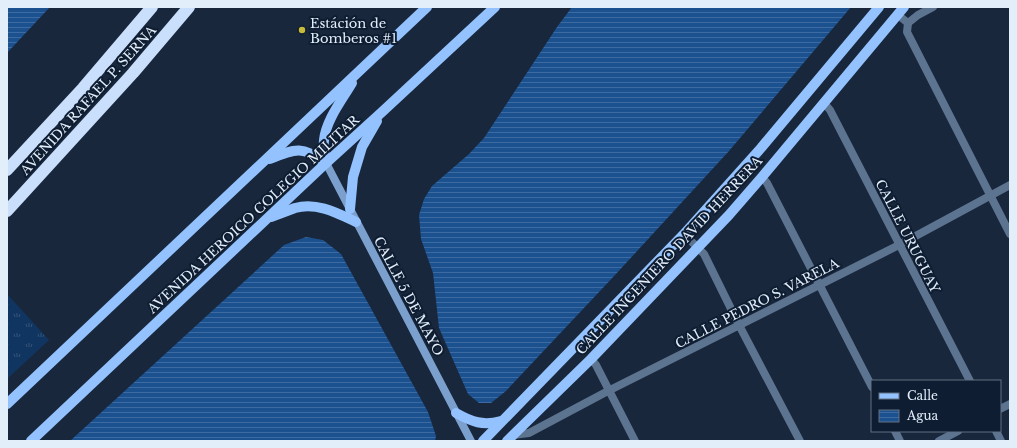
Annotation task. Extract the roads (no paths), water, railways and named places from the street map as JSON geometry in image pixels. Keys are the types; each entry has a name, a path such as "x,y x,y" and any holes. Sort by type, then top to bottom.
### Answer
{"highway":[{"name":"AVENIDA RAFAEL P. SERNA","path":"7,170 84,88 152,7"},
{"name":"AVENIDA RAFAEL P. SERNA","path":"7,211 133,73 189,7"}],"main road":[{"path":"7,404 428,7"},
{"name":"AVENIDA HEROICO COLEGIO MILITAR","path":"31,441 267,218 495,7"},
{"name":"CALLE INGENIERO DAVID HERRERA","path":"483,441 684,234 761,148 879,7"},
{"name":"CALLE INGENIERO DAVID HERRERA","path":"510,438 590,359 729,215 901,11"},
{"path":"326,163 324,141 326,130 358,73"},
{"path":"350,209 352,177 362,146 382,112"},
{"path":"265,161 286,152 299,150 311,152 326,163"},
{"path":"267,218 296,208 308,206 337,213 356,222"},
{"path":"456,413 470,421 490,424 503,420"}],"street":[{"path":"908,23 918,15 933,7"},
{"path":"901,11 908,23 907,32 1010,234"},
{"name":"CALLE URUGUAY","path":"824,103 830,110 969,380"},
{"name":"CALLE 5 DE MAYO","path":"326,163 471,441"},
{"path":"762,177 767,183 871,385"},
{"name":"CALLE PEDRO S. VARELA","path":"510,438 529,433 608,391 899,245 1010,185"},
{"path":"684,234 704,254 739,325 800,441"},
{"path":"590,359 596,365 635,441"},
{"path":"1001,408 1010,404"},
{"path":"896,432 900,441"},
{"path":"939,441 956,432"},
{"path":"996,432 1001,441"}],"water":[{"path":"7,7 50,7 7,53"},
{"path":"572,7 851,7 729,151 616,274 506,391 491,403 479,403 468,394 439,328 433,273 421,239 419,215 424,199 432,186 469,154 484,138 557,27"},
{"path":"306,237 323,240 341,254 428,412 436,436 435,441 70,441 284,245"}],"place":[{"name":"Estáción de Bomberos #1","path":"302,30"}]}
